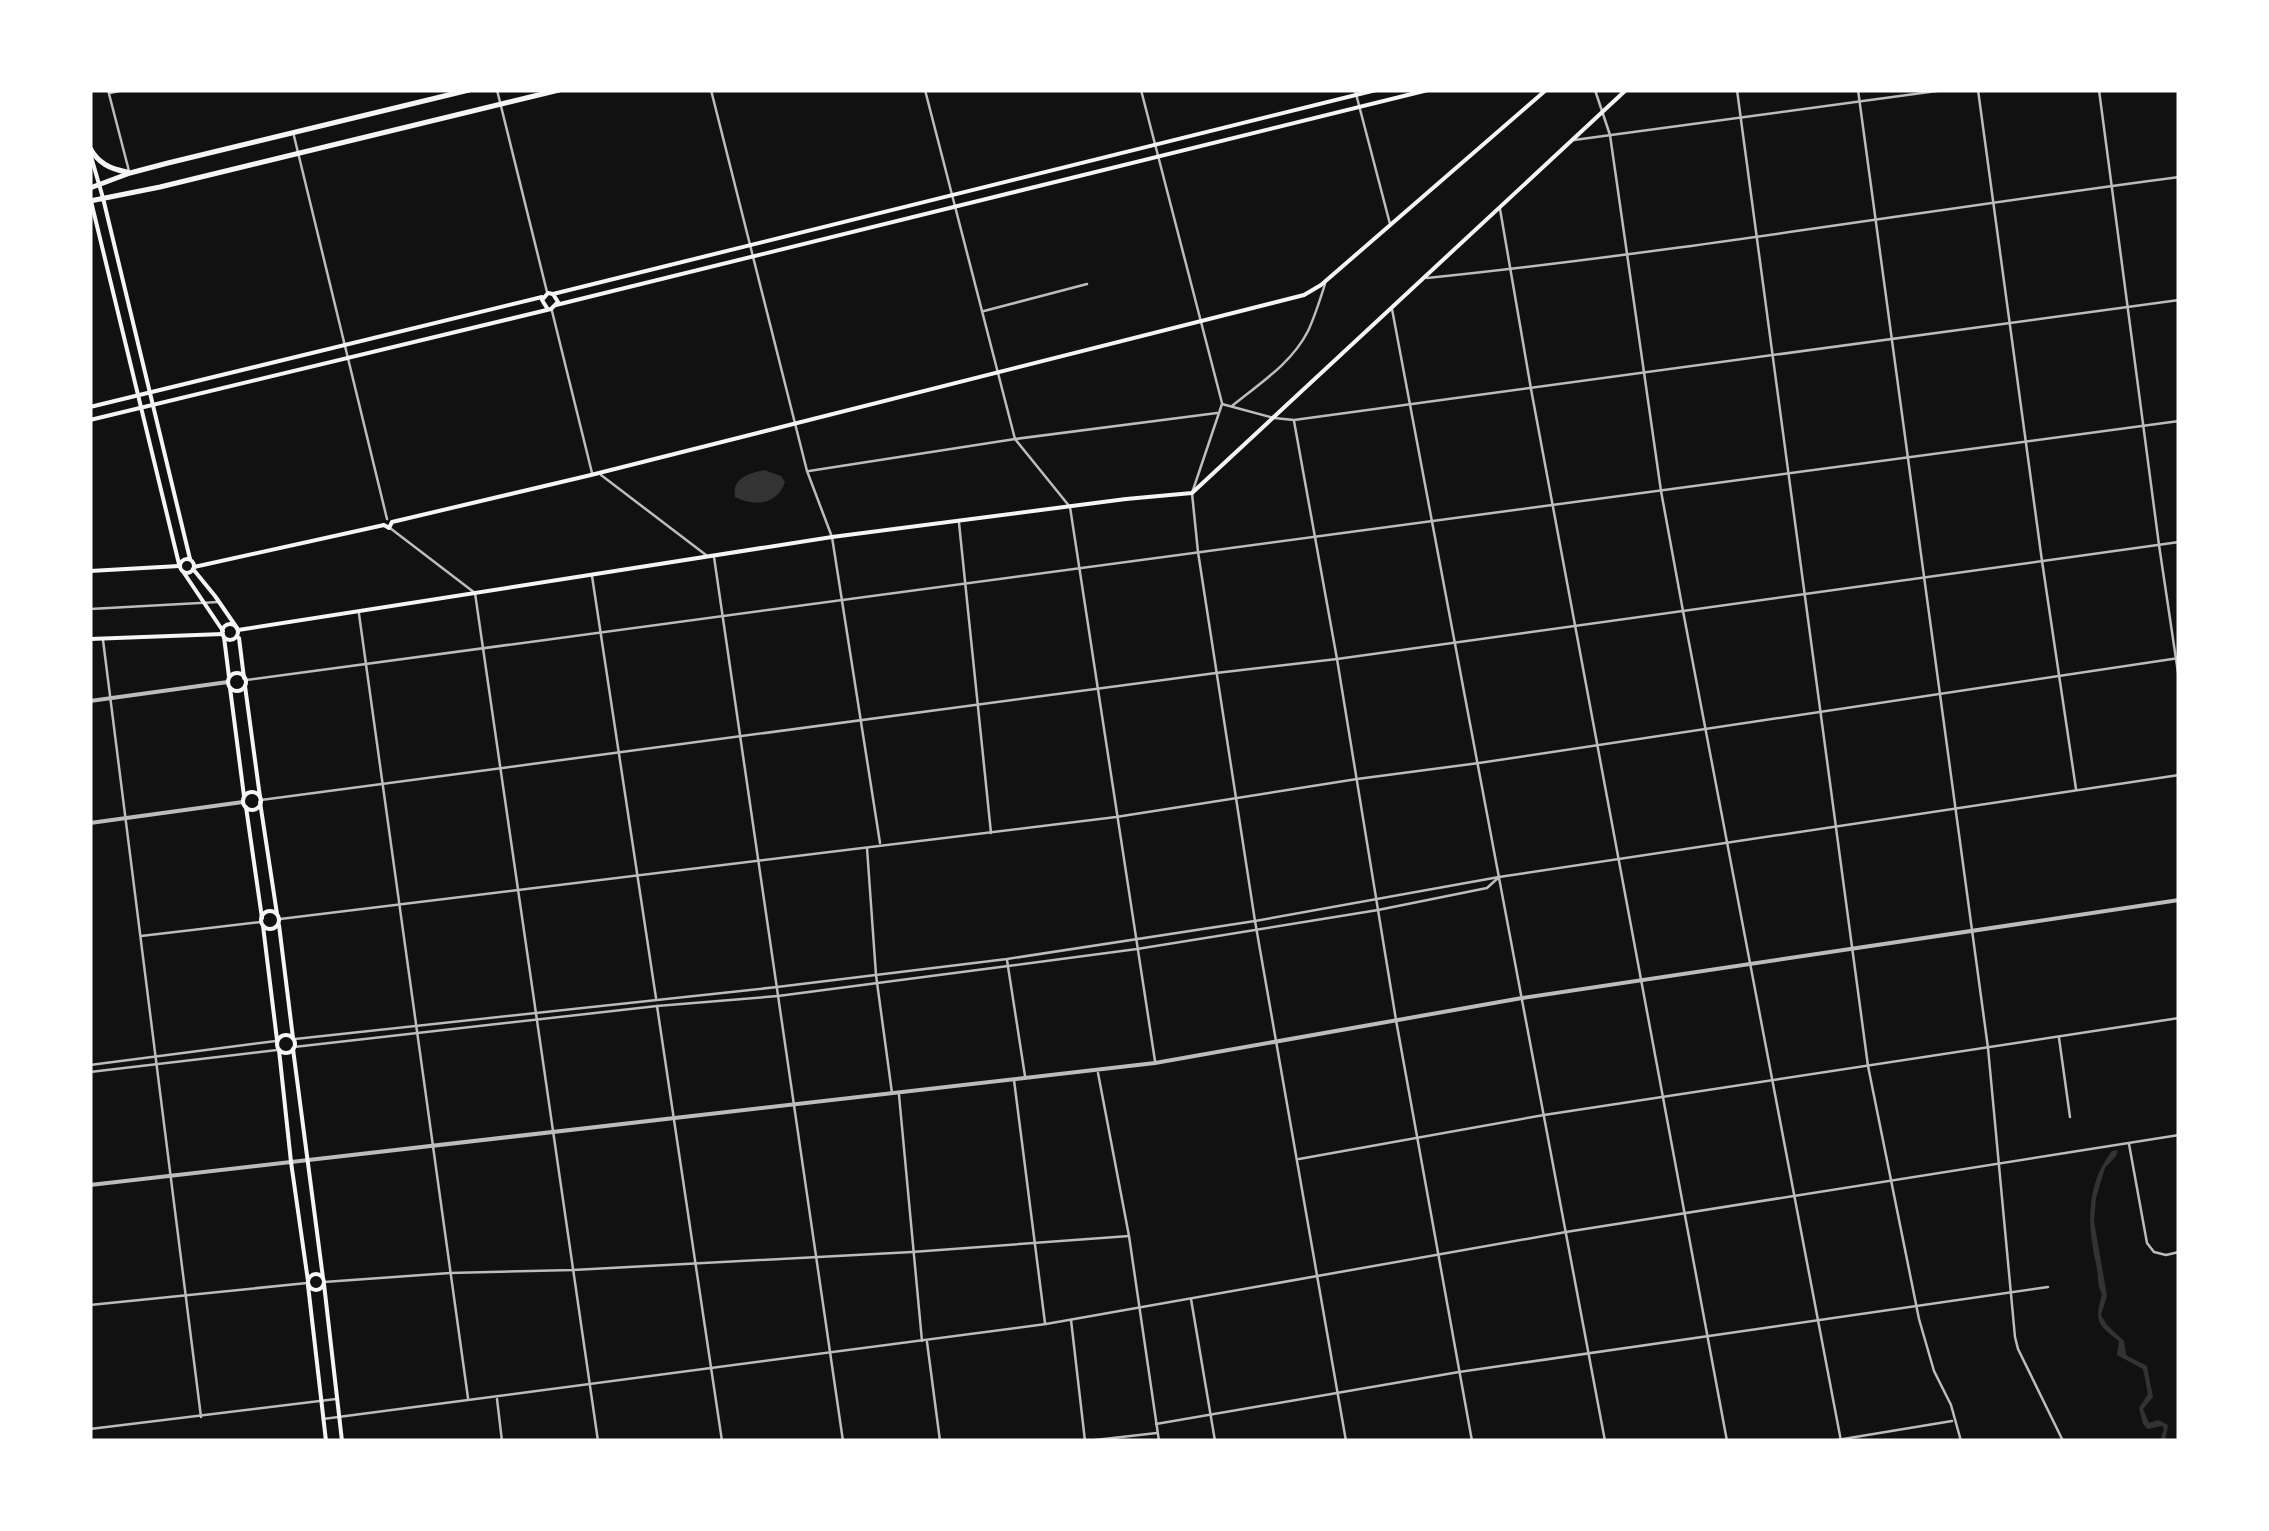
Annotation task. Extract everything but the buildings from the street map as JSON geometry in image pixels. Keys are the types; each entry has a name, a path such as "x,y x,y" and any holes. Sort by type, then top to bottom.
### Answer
{"main road":[{"path":"90,188 130,172 470,90"},
{"path":"326,1441 223,634 179,565 90,200 160,187 559,90"},
{"path":"90,407 1376,90"},
{"path":"90,420 1428,90"},
{"path":"184,573 1304,296 1546,90"},
{"path":"223,634 230,624 237,630 832,537 1192,494 1626,90"},
{"path":"1301,108 1304,120"},
{"path":"90,150 108,168 130,172"},
{"path":"90,150 190,560 237,630 278,919 342,1441"},
{"path":"1086,162 1089,174"},
{"path":"812,229 815,242"},
{"path":"106,264 118,260"},
{"path":"591,284 594,296"},
{"path":"548,294 558,299 552,308"},
{"path":"548,294 542,304 552,308"},
{"path":"280,360 284,373"},
{"path":"188,383 192,396"},
{"path":"148,441 160,438"},
{"path":"90,570 179,565 184,559 190,560"},
{"path":"90,639 223,634 233,640 237,630"},
{"path":"229,683 236,674 245,682"},
{"path":"229,683 236,691 245,682"},
{"path":"244,802 253,792 260,800"},
{"path":"244,802 254,809 260,800"},
{"path":"262,922 270,911 278,919"},
{"path":"262,922 272,930 278,919"},
{"path":"277,1040 285,1035 293,1038"},
{"path":"278,1050 286,1053 294,1048"},
{"path":"308,1283 316,1274 323,1281"},
{"path":"308,1283 316,1290 323,1281"}],"street":[{"path":"123,90 108,92 130,172"},
{"path":"497,90 548,294"},
{"path":"712,90 808,471 832,537 880,844"},
{"path":"925,90 1015,439 1070,507 1155,1062"},
{"path":"1141,90 1222,404 1192,494 1198,552 1255,921 1346,1441"},
{"path":"1595,90 1610,136 1682,611 1841,1440"},
{"path":"1737,90 1868,1066 1916,1307 1934,1371 1951,1405 1961,1441"},
{"path":"1858,90 1988,1048 2018,1349 2062,1441"},
{"path":"1572,140 1944,90"},
{"path":"1978,90 2076,791"},
{"path":"2099,90 2179,679"},
{"path":"1356,92 1390,224"},
{"path":"293,133 388,523 474,593 598,1441"},
{"path":"1424,278 2179,177"},
{"path":"1500,207 1728,1441"},
{"path":"1231,407 1295,350 1307,334 1327,280"},
{"path":"982,311 1087,284"},
{"path":"1222,404 1294,420 2179,300"},
{"path":"1392,307 1605,1441"},
{"path":"552,308 596,474 710,556 844,1441"},
{"path":"808,471 1218,413"},
{"path":"1294,420 1416,1138 1472,1441"},
{"path":"245,682 2179,420"},
{"path":"958,521 991,833"},
{"path":"260,800 1337,659 2179,542"},
{"path":"592,574 722,1441"},
{"path":"90,609 220,602"},
{"path":"358,612 469,1401"},
{"path":"102,638 201,1417"},
{"path":"278,919 1116,817 2178,658"},
{"path":"90,701 229,683"},
{"path":"294,1048 478,1020 1007,959 1620,859 2179,775"},
{"path":"90,823 244,802"},
{"path":"867,846 876,975 940,1441"},
{"path":"293,1038 479,1026 778,996 968,972 1378,910 1488,888 1499,878"},
{"path":"1442,888 1445,896"},
{"path":"90,1185 1098,1070 1522,998 2179,900"},
{"path":"1319,910 1320,919"},
{"path":"139,936 262,922"},
{"path":"1196,931 1198,938"},
{"path":"1096,946 1097,954"},
{"path":"1007,959 1025,1079"},
{"path":"966,964 968,972"},
{"path":"833,980 834,988"},
{"path":"713,994 714,1001"},
{"path":"600,1006 601,1012"},
{"path":"1298,1159 1544,1114 2179,1018"},
{"path":"478,1020 479,1026"},
{"path":"344,1033 345,1040"},
{"path":"2059,1037 2070,1118"},
{"path":"96,1071 93,1065 277,1040"},
{"path":"211,1050 212,1057"},
{"path":"90,1072 278,1050"},
{"path":"1098,1070 1129,1236 1159,1441"},
{"path":"1014,1080 1046,1324"},
{"path":"323,1419 1046,1324 1566,1232 2179,1135"},
{"path":"2129,1144 2147,1243 2154,1252 2166,1256 2179,1252"},
{"path":"323,1281 912,1252 1129,1236"},
{"path":"90,1305 308,1283"},
{"path":"1156,1424 1460,1372 2048,1288"},
{"path":"1191,1298 1215,1441"},
{"path":"1072,1320 1085,1441 1158,1433"},
{"path":"497,1397 502,1441"},
{"path":"90,1429 336,1400"},
{"path":"1830,1441 1955,1420"}],"shaded area":[{"path":"764,470 781,476 785,482 777,495 758,503 735,497 739,481"},
{"path":"2118,1150 2105,1168 2096,1198 2094,1221 2107,1296 2101,1315 2124,1341 2126,1355 2147,1366 2153,1397 2143,1409 2149,1423 2158,1420 2168,1425 2165,1441 2160,1441 2162,1426 2148,1429 2143,1424 2139,1408 2148,1394 2143,1369 2117,1355 2119,1341 2102,1326 2098,1316 2102,1294 2091,1234 2091,1205 2103,1164 2112,1151"}]}
